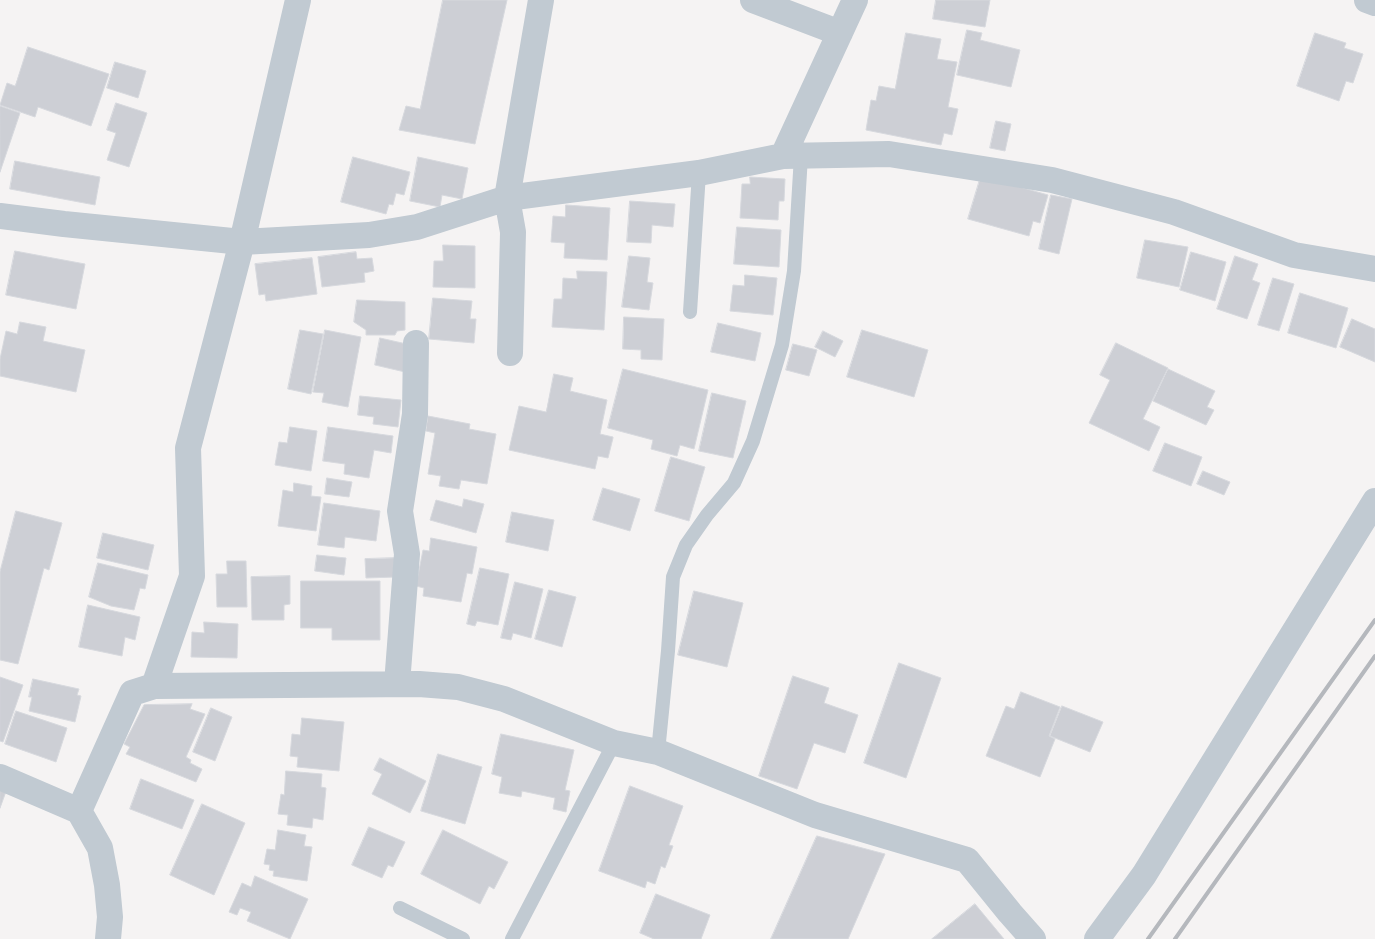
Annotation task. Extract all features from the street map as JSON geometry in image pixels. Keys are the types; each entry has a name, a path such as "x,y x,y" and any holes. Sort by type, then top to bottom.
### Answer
{"street":[{"path":"154,686 192,576 188,448 242,242 298,0"},
{"path":"510,353 513,232 507,198 541,0"},
{"path":"753,0 840,33"},
{"path":"792,156 840,33 855,0"},
{"path":"1367,0 1375,3"},
{"path":"0,216 242,242 370,235 417,227 507,198 699,173 792,156 889,154 1052,180 1174,212 1294,255 1373,262"},
{"path":"397,684 407,554 400,511 415,414 416,344"},
{"path":"1097,939 1144,875 1375,501"},
{"path":"79,811 132,693 154,686 419,684 458,687 504,699 614,743 658,752 815,816 967,860 1010,914 1033,939"},
{"path":"0,777 79,811 100,848 107,885 110,917 108,939"}],"lane":[{"path":"658,752 673,577 686,545 707,515 734,483 753,442 782,345 794,271 792,156"},
{"path":"690,312 699,173"},
{"path":"512,939 614,743"},
{"path":"400,908 463,939"}],"building":[{"path":"443,0 507,0 475,144 399,130 406,106 420,109"},
{"path":"936,0 990,0 985,27 933,19"},
{"path":"967,30 982,33 980,40 1020,50 1011,87 957,75"},
{"path":"906,33 941,39 937,59 957,62 948,107 958,109 952,135 944,133 941,145 866,130 871,100 876,101 879,86 895,89"},
{"path":"1315,33 1346,43 1344,48 1363,54 1353,83 1346,81 1339,101 1297,86"},
{"path":"28,47 109,74 91,126 38,107 35,117 0,105 7,83 15,86"},
{"path":"115,62 146,71 138,98 107,88"},
{"path":"116,103 147,113 129,167 107,160 116,133 107,130"},
{"path":"0,106 20,113 0,172"},
{"path":"996,121 1011,124 1005,151 990,148"},
{"path":"353,157 410,172 404,195 396,193 393,205 389,204 386,214 341,202"},
{"path":"418,157 468,168 462,199 442,195 440,207 410,201"},
{"path":"15,161 100,177 95,205 10,189"},
{"path":"981,176 1048,195 1040,223 1033,221 1029,236 968,219"},
{"path":"750,177 785,179 784,201 779,201 778,220 740,218 742,184 750,184"},
{"path":"1051,195 1072,199 1059,254 1039,249"},
{"path":"630,201 675,204 673,227 652,225 651,243 627,242"},
{"path":"566,205 610,208 607,260 564,258 565,243 551,242 553,216 565,217"},
{"path":"737,227 781,230 779,267 734,264"},
{"path":"1145,240 1188,247 1179,287 1137,278"},
{"path":"443,245 475,246 475,288 433,287 434,261 443,261"},
{"path":"15,251 85,264 76,309 6,295"},
{"path":"356,252 357,259 372,258 374,271 364,273 365,282 322,287 318,257"},
{"path":"1191,252 1226,262 1215,301 1180,290"},
{"path":"629,256 650,258 647,282 653,283 649,310 622,307"},
{"path":"1235,256 1258,264 1252,280 1260,283 1247,319 1217,309"},
{"path":"312,258 317,294 266,301 265,294 259,295 255,264"},
{"path":"577,271 607,272 604,330 552,327 554,299 562,299 563,278 577,279"},
{"path":"745,275 777,278 773,315 730,311 733,285 744,286"},
{"path":"1273,278 1294,284 1279,331 1258,325"},
{"path":"1300,293 1348,308 1336,348 1288,333"},
{"path":"433,298 472,301 470,319 476,319 474,343 429,339"},
{"path":"357,300 405,302 405,330 397,331 395,335 366,335 366,330 354,322"},
{"path":"624,317 664,319 662,360 641,359 641,350 623,349"},
{"path":"1352,319 1375,329 1375,362 1340,347"},
{"path":"20,322 46,327 43,341 85,350 76,392 0,376 0,359 6,331 17,334"},
{"path":"718,323 761,333 755,361 711,352"},
{"path":"300,330 323,334 311,394 288,389"},
{"path":"325,330 361,337 348,407 322,402 324,393 313,392"},
{"path":"862,330 928,350 914,397 847,377"},
{"path":"823,331 843,341 835,357 815,347"},
{"path":"380,338 411,345 405,372 375,365"},
{"path":"1116,343 1168,368 1143,419 1160,427 1149,451 1089,423 1110,380 1100,375"},
{"path":"793,344 817,350 809,376 786,370"},
{"path":"623,369 708,390 694,449 680,445 677,456 651,449 653,440 608,428"},
{"path":"1168,369 1215,391 1207,407 1214,410 1206,425 1153,401"},
{"path":"554,374 573,378 570,391 607,400 600,434 613,438 608,458 598,456 595,469 509,450 519,406 546,412"},
{"path":"712,393 746,401 733,458 699,451"},
{"path":"360,396 401,400 398,427 373,424 374,417 358,415"},
{"path":"428,416 470,424 469,429 496,434 487,484 461,480 459,489 439,486 441,476 428,474 435,433 426,431"},
{"path":"290,427 317,431 311,471 275,465 279,442 287,443"},
{"path":"328,427 393,436 391,453 374,450 369,478 344,474 345,464 323,461"},
{"path":"1165,443 1202,457 1191,486 1153,471"},
{"path":"671,457 705,467 689,521 655,511"},
{"path":"1203,471 1230,482 1224,495 1197,484"},
{"path":"327,478 352,482 349,497 325,494"},
{"path":"294,483 312,486 311,496 321,497 316,531 278,526 283,490 293,492"},
{"path":"603,488 640,499 630,531 593,520"},
{"path":"464,499 484,504 476,533 430,520 436,500 462,507"},
{"path":"324,503 380,511 376,541 345,537 344,548 318,545"},
{"path":"16,511 62,523 49,570 44,568 18,664 0,660 0,572"},
{"path":"512,512 554,520 548,551 506,542"},
{"path":"103,533 154,545 148,570 97,558"},
{"path":"431,538 477,547 472,574 467,573 461,602 423,596 424,588 416,586 423,550 429,551"},
{"path":"317,555 346,558 344,575 315,571"},
{"path":"395,558 396,577 366,578 365,559"},
{"path":"227,561 246,561 247,607 217,607 216,574 227,574"},
{"path":"98,563 148,575 145,589 140,588 134,610 111,606 89,597"},
{"path":"480,568 509,574 498,625 477,621 475,626 467,624"},
{"path":"290,576 290,604 284,605 284,620 252,620 251,577"},
{"path":"301,581 380,581 380,640 332,640 332,628 301,628"},
{"path":"515,582 543,589 531,638 513,633 511,640 501,638"},
{"path":"549,590 576,597 562,647 535,639"},
{"path":"694,591 743,603 727,667 678,655"},
{"path":"88,605 140,617 135,640 125,637 122,656 79,647"},
{"path":"204,622 238,624 237,658 191,657 192,632 204,633"},
{"path":"899,663 941,678 906,778 864,763"},
{"path":"793,676 829,688 824,703 858,715 845,753 814,743 797,789 759,776"},
{"path":"0,677 23,685 3,742 0,741"},
{"path":"33,679 79,689 77,695 81,696 75,722 29,711 32,697 29,697"},
{"path":"1021,692 1060,707 1049,736 1055,739 1040,777 986,756 1006,706 1014,709"},
{"path":"192,704 190,709 205,714 186,757 191,760 190,763 202,769 196,782 126,754 130,747 124,744 144,705"},
{"path":"1062,706 1103,722 1090,752 1050,736"},
{"path":"211,708 232,717 215,761 193,752"},
{"path":"16,711 67,728 56,762 5,744"},
{"path":"302,718 344,722 339,771 297,767 298,757 290,756 292,734 300,735"},
{"path":"501,734 574,750 565,790 570,791 566,812 553,809 555,798 522,791 521,797 499,793 502,777 492,774"},
{"path":"438,754 482,767 465,824 421,811"},
{"path":"380,758 426,781 410,813 372,794 382,774 374,770"},
{"path":"286,771 322,774 321,787 326,788 323,820 313,818 312,828 287,825 288,815 278,814 281,794 284,795"},
{"path":"141,779 194,800 182,829 130,809"},
{"path":"0,783 8,786 0,808"},
{"path":"630,786 683,806 669,845 673,846 665,868 661,866 655,884 647,881 645,888 599,871"},
{"path":"202,804 245,823 214,895 170,875"},
{"path":"369,827 405,842 393,867 388,865 382,878 352,865"},
{"path":"278,830 306,835 304,846 312,847 307,881 273,876 274,871 269,870 270,865 264,864 267,849 275,850"},
{"path":"443,830 508,862 494,889 489,886 480,904 421,874"},
{"path":"817,836 885,854 848,939 771,939"},
{"path":"255,876 308,899 290,939 247,921 251,912 240,908 237,915 229,912 242,883 251,887"},
{"path":"656,894 710,915 701,939 654,939 640,933"},
{"path":"975,904 1004,939 932,939"}],"railway":[{"path":"1148,939 1375,620"},
{"path":"1175,939 1375,656"}]}
